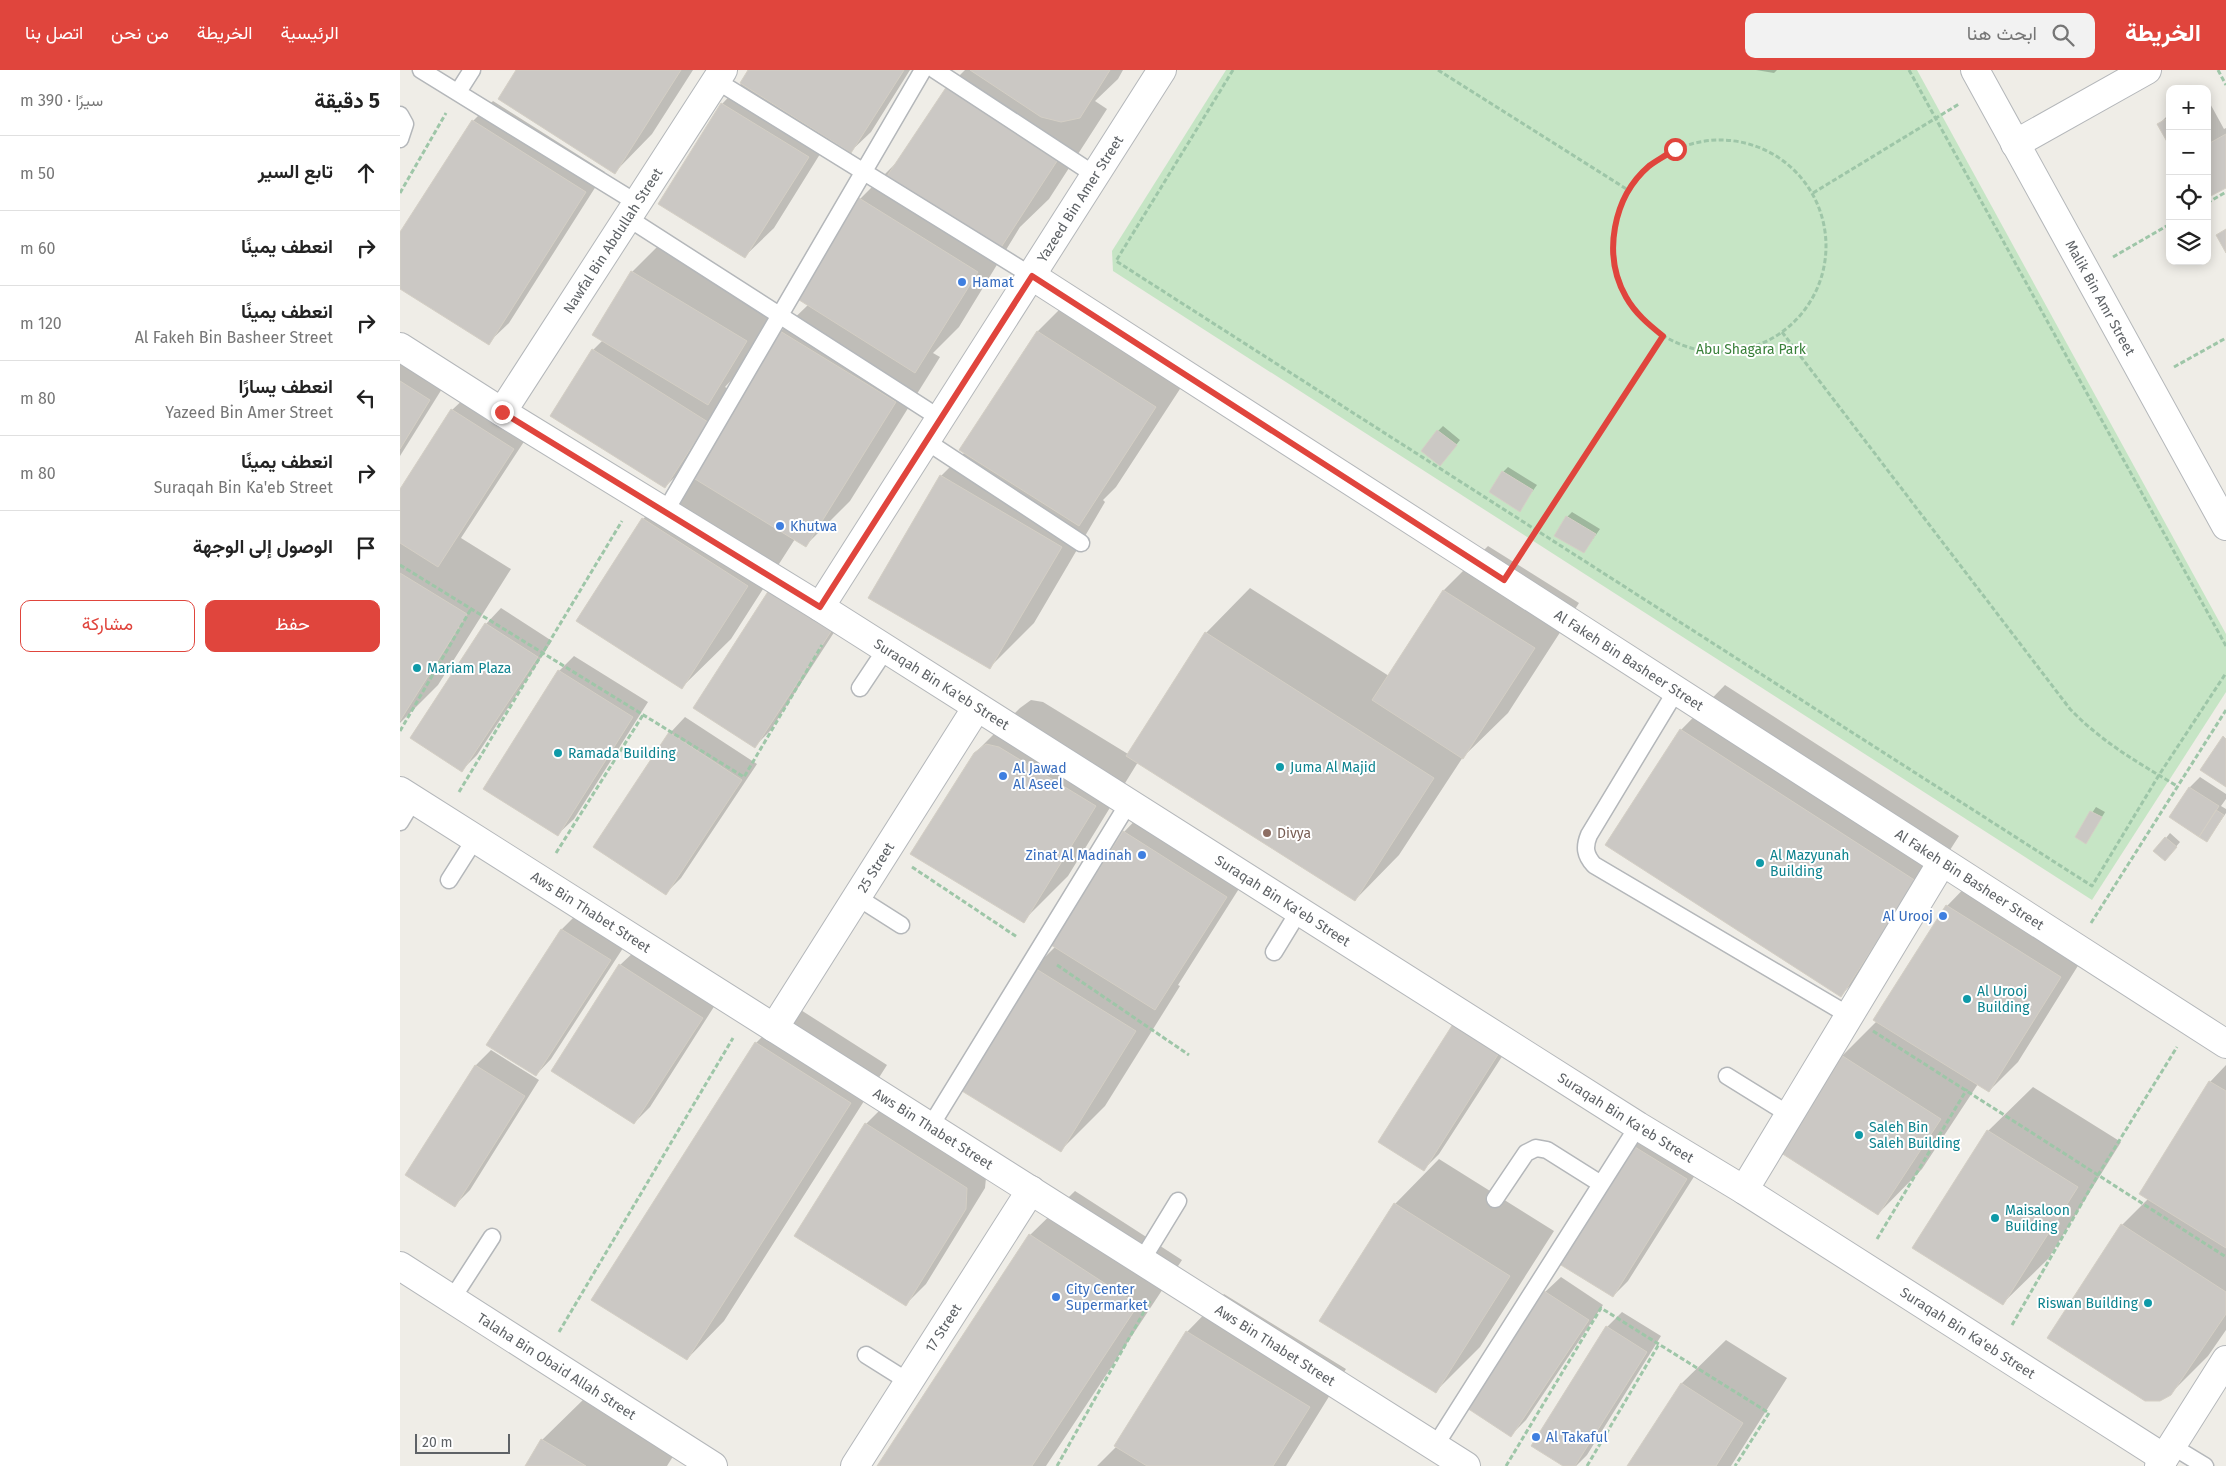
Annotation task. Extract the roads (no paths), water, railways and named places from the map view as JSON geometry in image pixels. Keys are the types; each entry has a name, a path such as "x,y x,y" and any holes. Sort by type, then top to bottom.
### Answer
{"street":[{"name":"Yazeed Bin Amer Street","path":"829,613 926,441 1162,70"},
{"path":"2015,144 2147,70"},
{"name":"Nawfal Bin Abdullah Street","path":"502,412 720,75"},
{"name":"Malik Bin Amr Street","path":"1980,79 2226,526"},
{"name":"Al Fakeh Bin Basheer Street","path":"1032,276 2226,1044"},
{"name":"Suraqah Bin Ka'eb Street","path":"400,347 829,613 1128,804 1638,1126 1744,1190 1996,1352 2165,1457"},
{"name":"25 Street","path":"774,1028 977,707"},
{"name":"Aws Bin Thabet Street","path":"405,804 443,818 1466,1466"},
{"path":"1744,1190 1942,862"},
{"name":"17 Street","path":"855,1466 1031,1190"},
{"name":"Talaha Bin Obaid Allah Street","path":"400,1266 713,1466"},
{"path":"2165,1457 2219,1387 2226,1360"}],"lane":[{"path":"421,70 458,92 632,211 780,316 941,419"},
{"path":"458,92 472,70"},
{"path":"665,512 924,70"},
{"path":"935,70 1095,175"},
{"path":"720,75 864,172 1032,276"},
{"path":"400,116 405,124 400,139"},
{"path":"926,441 1081,543"},
{"path":"860,688 886,649"},
{"path":"1676,691 1589,835 1586,851 1589,859 1594,865 1850,1016"},
{"path":"930,1127 1128,804"},
{"path":"449,880 475,839"},
{"path":"857,897 900,925"},
{"path":"1274,952 1299,911"},
{"path":"1727,1076 1790,1115"},
{"path":"1435,1446 1638,1126"},
{"path":"1495,1199 1526,1153 1536,1148 1547,1150 1602,1184"},
{"path":"1142,1260 1178,1201"},
{"path":"452,1299 492,1237"},
{"path":"866,1355 909,1382"},
{"path":"2165,1457 2205,1466"}],"place":[{"name":"Hamat","path":"962,282"},
{"name":"Khutwa","path":"780,526"},
{"name":"Mariam Plaza","path":"417,668"},
{"name":"Ramada Building","path":"558,753"},
{"name":"Juma Al Majid","path":"1280,767"},
{"name":"Al Jawad Al Aseel","path":"1003,776"},
{"name":"Divya","path":"1267,833"},
{"name":"Zinat Al Madinah","path":"1142,855"},
{"name":"Al Mazyunah Building","path":"1760,863"},
{"name":"Al Urooj","path":"1943,916"},
{"name":"Al Urooj Building","path":"1967,999"},
{"name":"Saleh Bin Saleh Building","path":"1859,1135"},
{"name":"Maisaloon Building","path":"1995,1218"},
{"name":"City Center Supermarket","path":"1056,1297"},
{"name":"Riswan Building","path":"2148,1303"},
{"name":"Al Takaful","path":"1536,1437"}],"park label":[{"name":"Abu Shagara Park","path":"1751,349"}]}
